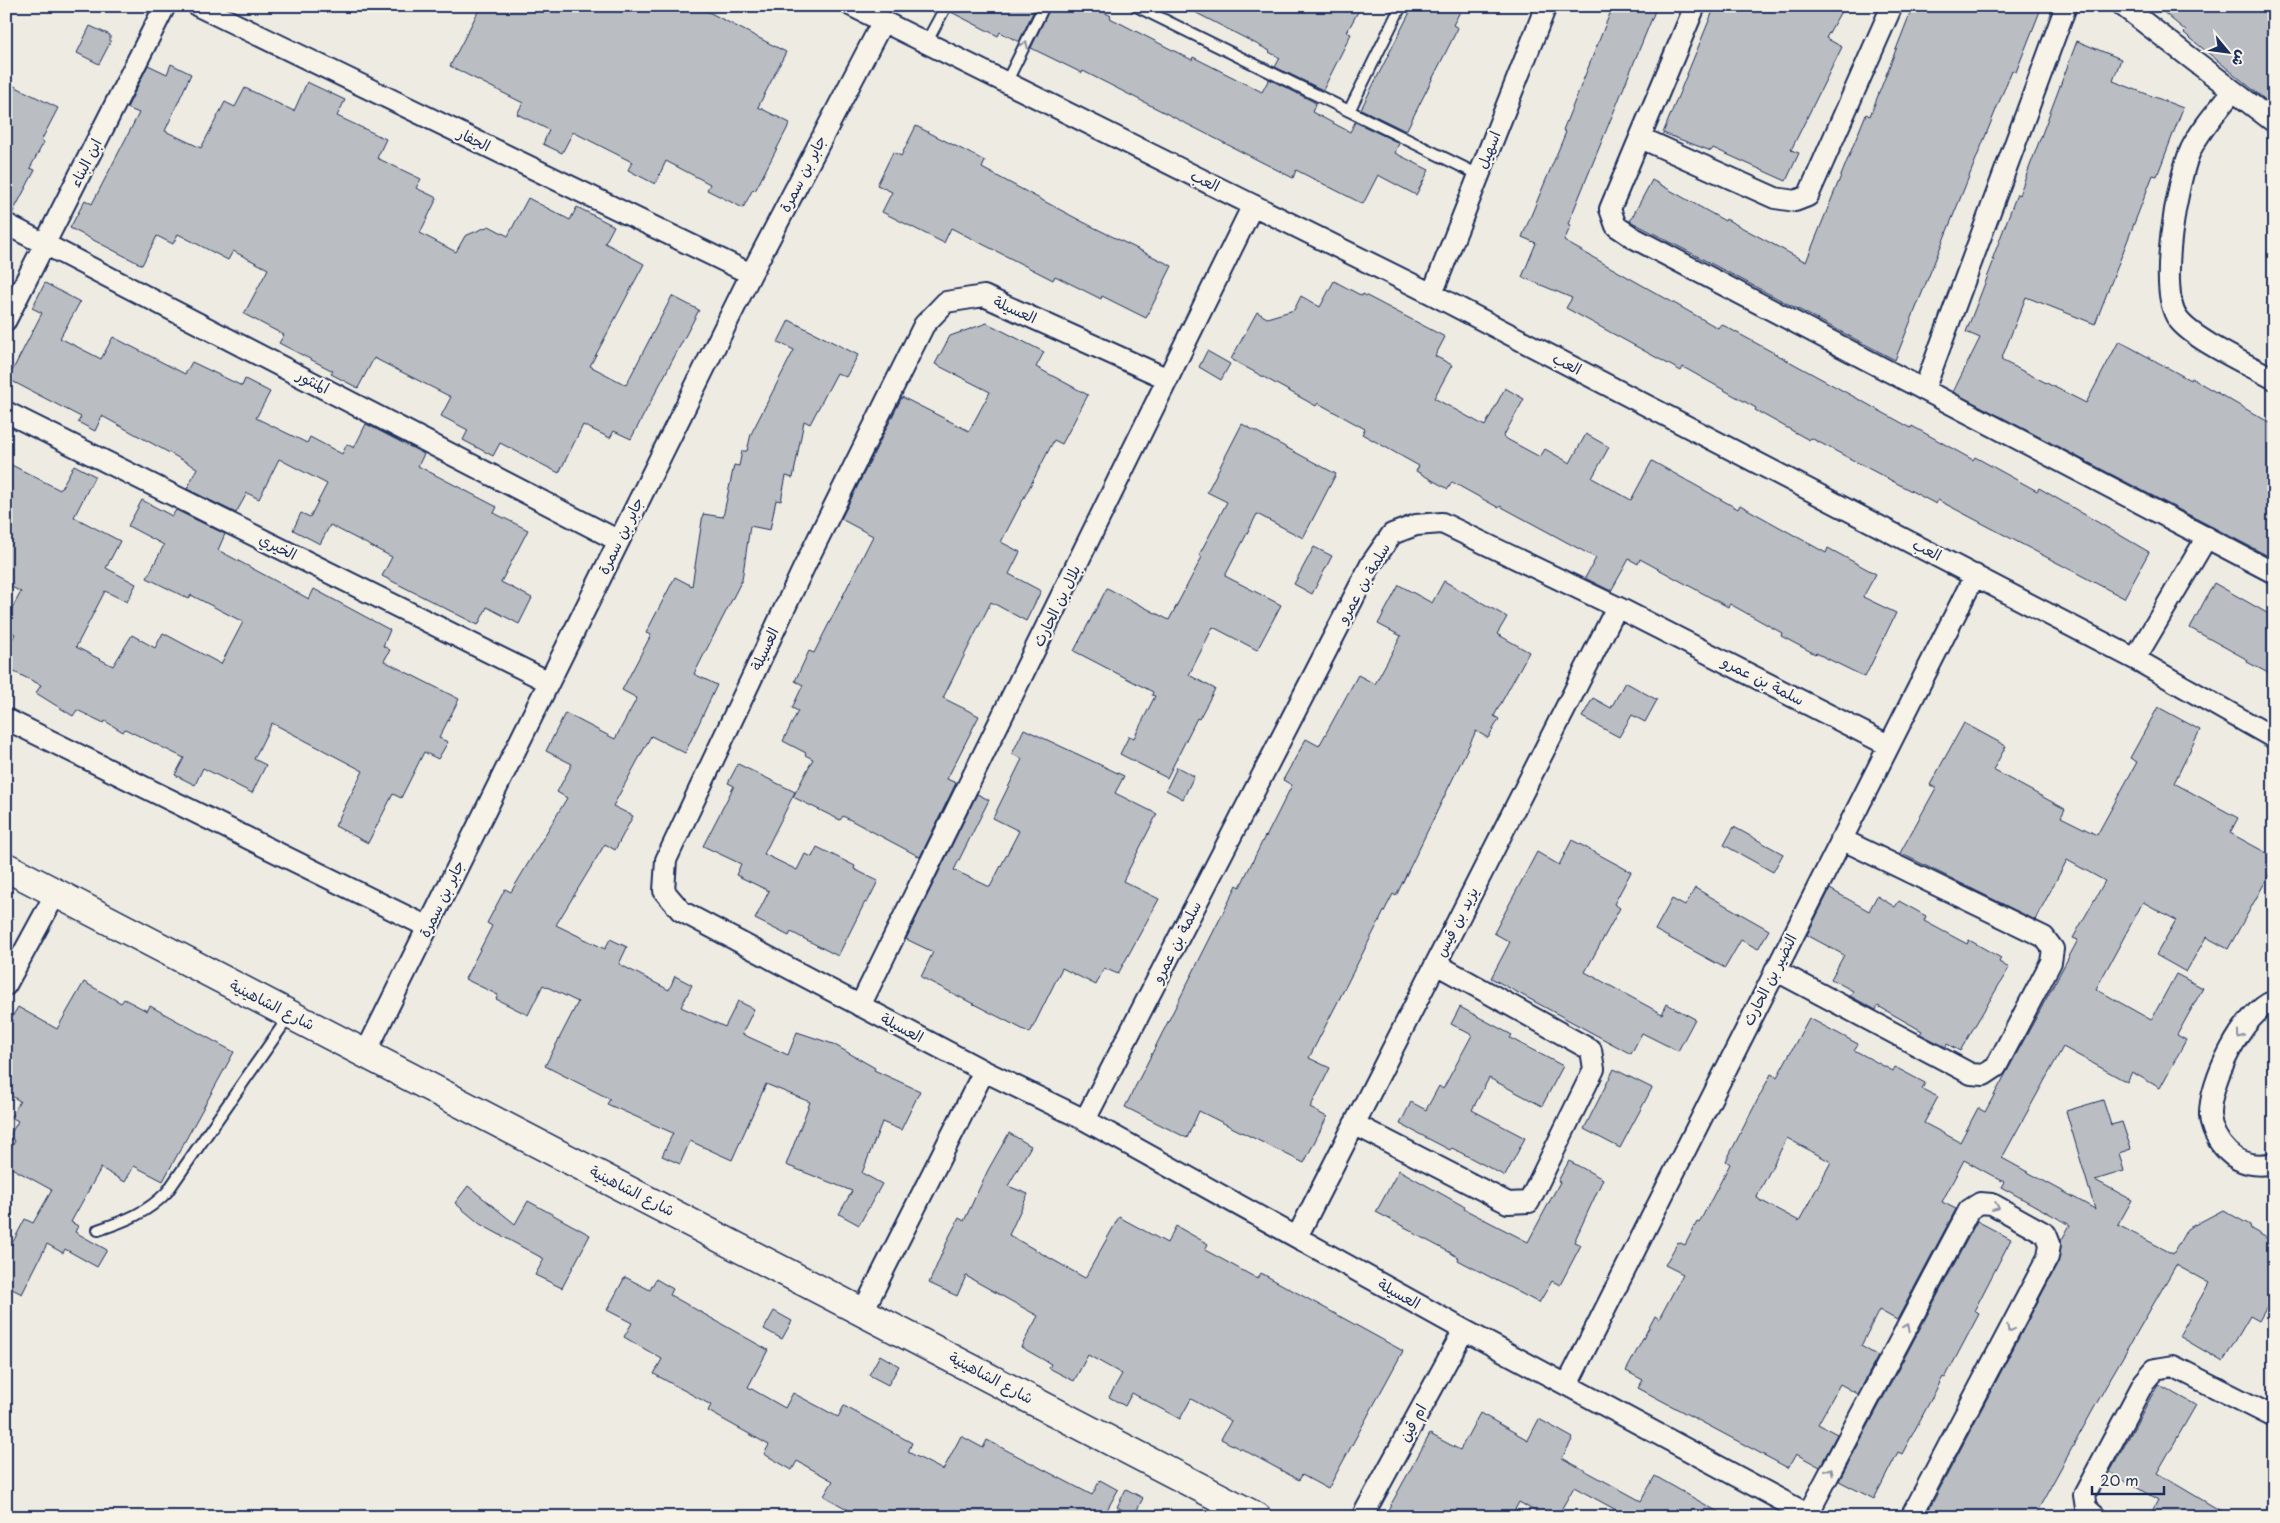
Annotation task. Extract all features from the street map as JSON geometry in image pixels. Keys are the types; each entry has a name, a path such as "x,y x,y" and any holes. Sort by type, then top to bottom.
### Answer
{"street":[{"name":"ابن البناء","path":"6,320 165,6"},
{"name":"الجفار","path":"198,6 751,274"},
{"name":"العب","path":"852,6 1432,294 2135,659 2274,738"},
{"name":"اسهيل","path":"1432,294 1546,6"},
{"path":"1695,6 1610,208 1616,226 1634,238 2274,573"},
{"path":"1641,138 1775,198 1795,201 1808,196 1892,6"},
{"path":"1924,390 2066,6"},
{"path":"2123,6 2274,122"},
{"name":"جابر بن سمرة","path":"365,1054 751,274 882,21"},
{"path":"2233,91 2206,122 2191,150 2180,182 2170,240 2170,295 2177,318 2192,332 2274,379"},
{"name":"بلال بن الحارث","path":"860,1006 1253,205"},
{"name":"المنثور","path":"6,224 619,541"},
{"name":"العسيلة","path":"1168,379 984,296 946,302 924,325 805,565 666,860 664,890 680,911 984,1071 1085,1120 1464,1330 1810,1515"},
{"name":"الخيري","path":"6,412 549,682"},
{"name":"سلمة بن عمرو","path":"1085,1120 1371,564 1392,534 1416,525 1442,524 1617,607 1888,745"},
{"path":"2135,659 2207,537"},
{"name":"النضير بن الحارث","path":"1567,1385 1975,575"},
{"name":"يزيد بن قيس","path":"1297,1237 1617,607"},
{"path":"6,719 428,927"},
{"path":"1775,970 1971,1074 1984,1075 1996,1067 2051,962 2053,949 2044,937 1841,839"},
{"name":"شارع الشاهينية","path":"6,867 1257,1517"},
{"path":"6,985 56,893"},
{"path":"1354,1124 1508,1203 1529,1202 1594,1069 1591,1050 1436,964"},
{"path":"2274,1001 2248,1022 2230,1048 2215,1084 2210,1115 2216,1140 2236,1160 2261,1166 2274,1163"},
{"path":"863,1311 984,1071"},
{"path":"1810,1515 1969,1210 1980,1203 1992,1204 2046,1234 2050,1244 2048,1257 1912,1517"},
{"name":"ام قين","path":"1362,1517 1464,1330"},
{"path":"2096,1517 2086,1508 2084,1495 2144,1382 2155,1368 2173,1366 2274,1417"}],"lane":[{"path":"926,43 946,6"},
{"path":"1006,83 1044,6"},
{"path":"1136,6 1479,176"},
{"path":"1349,111 1401,6"},
{"path":"98,1230 133,1218 145,1211 167,1192 290,1014"}],"building":[{"path":"481,6 697,6 786,52 758,107 790,123 755,191 753,189 743,208 707,190 710,184 666,161 655,184 628,170 632,162 573,132 562,153 543,144 549,130 517,114 523,103 450,66"},
{"path":"953,6 1036,6 1019,42 1000,32 998,36 951,12"},
{"path":"1051,6 1093,6 1111,16 1110,18 1192,60 1193,57 1262,92 1269,79 1316,103 1312,112 1350,132 1355,122 1399,143 1395,153 1429,170 1416,195 1378,175 1363,204 1296,170 1293,178 1083,71 1082,73 1031,48"},
{"path":"1183,6 1361,6 1347,32 1351,34 1323,90 1275,67 1280,58 1270,51"},
{"path":"1413,6 1463,6 1453,25 1458,28 1406,131 1361,109"},
{"path":"1613,6 1657,6 1568,224 1571,225 1564,241 1718,328 1721,324 1973,460 1975,457 2037,491 2039,488 2149,552 2124,598 1938,500 1936,504 1811,438 1809,440 1683,367 1681,371 1566,308 1572,298 1522,277 1536,243 1522,237 1566,132 1563,130"},
{"path":"1715,6 1844,6 1826,38 1842,47 1791,150 1799,153 1786,181 1713,148 1711,151 1663,133"},
{"path":"1913,6 2042,6 2016,72 2012,70 1895,360 1630,221 1652,180 1725,221 1726,219 1806,262 1866,114 1870,116"},
{"path":"2156,6 2274,6 2274,107 2184,33 2186,31"},
{"path":"90,26 110,35 110,43 99,64 77,53"},
{"path":"2077,41 2121,59 2113,81 2183,108 2157,176 2153,175 2095,324 2026,297 2001,360 2086,403 2119,341 2190,380 2191,378 2274,425 2274,559 1953,392 1980,338 1966,332 2017,194 2019,195"},
{"path":"171,64 191,74 165,131 201,148 225,102 235,107 245,88 294,111 307,82 345,100 337,116 386,139 377,158 421,179 416,188 437,198 420,233 456,252 465,236 489,226 508,236 528,198 570,220 577,207 614,226 605,243 644,264 590,366 626,385 672,296 699,310 631,439 614,431 610,438 583,425 559,473 500,443 493,456 463,440 468,430 441,416 451,397 374,358 358,388 331,374 333,371 279,343 284,335 244,314 268,269 233,251 228,260 178,234 173,244 157,236 142,265 70,228 85,200 92,204 139,113 127,108 148,65 167,74"},
{"path":"6,82 58,108 41,141 44,142 30,168 35,170 12,214 6,212"},
{"path":"916,126 985,161 982,168 1083,222 1172,266 1146,318 1102,296 1101,299 1055,276 1053,280 951,228 944,243 882,212 892,192 877,185 893,152 901,156"},
{"path":"1334,281 1445,337 1435,356 1452,365 1434,398 1485,426 1505,388 1524,399 1503,437 1540,457 1545,449 1570,463 1586,434 1609,447 1592,478 1631,500 1652,461 1738,509 1740,505 1826,553 1828,548 1876,574 1863,597 1896,613 1865,677 1815,654 1781,636 1782,633 1730,604 1728,607 1640,559 1638,564 1629,559 1611,591 1585,578 1596,558 1452,482 1448,489 1416,471 1419,466 1362,434 1365,429 1318,403 1316,406 1231,359 1257,312 1267,318 1294,310 1301,296 1320,307"},
{"path":"45,283 80,302 60,338 101,359 113,337 185,374 192,362 242,386 245,379 270,392 256,418 307,443 310,437 342,454 347,444 354,448 366,424 424,454 418,466 497,507 494,513 528,530 501,582 532,598 519,624 487,607 478,625 382,576 392,557 330,525 320,544 293,530 301,513 310,517 327,484 279,459 259,499 247,493 236,513 187,489 197,468 102,416 95,431 78,422 81,417 8,379 42,313 32,308"},
{"path":"789,320 858,355 846,377 837,373 810,424 804,421 793,478 786,476 781,501 776,500 770,530 750,526 742,580 694,674 717,685 685,753 651,736 613,806 633,816 615,850 605,844 556,925 605,949 610,939 627,947 619,964 669,990 675,976 692,985 681,1007 725,1027 738,1001 754,1009 742,1034 788,1055 797,1032 833,1044 875,1068 874,1070 920,1091 901,1130 882,1122 862,1173 882,1184 859,1225 839,1214 852,1191 786,1165 810,1102 766,1084 732,1160 690,1141 680,1164 662,1156 673,1133 607,1104 610,1099 545,1066 578,1002 543,985 528,1015 496,999 498,995 465,979 492,926 487,923 505,889 511,892 567,798 557,792 572,764 546,751 565,713 615,739 637,698 622,690 651,635 646,633 675,577 692,586 703,514 723,517 734,465 739,466 742,451 747,451 751,434 794,350 778,342"},
{"path":"987,323 1044,352 1036,367 1088,395 1062,444 1054,440 1001,542 1020,552 1009,574 1041,591 1026,621 991,602 943,698 979,716 947,779 956,783 920,857 843,816 840,820 793,797 813,759 805,755 806,753 783,741 798,711 792,708 803,685 795,681 809,651 814,653 873,536 841,519 902,397 969,431 990,392 935,364 950,336"},
{"path":"1207,351 1230,364 1221,380 1199,367"},
{"path":"1242,424 1336,474 1303,538 1257,514 1225,576 1281,605 1257,650 1213,627 1189,675 1215,689 1199,719 1197,718 1167,778 1120,754 1129,736 1134,738 1155,696 1152,695 1153,692 1074,651 1107,588 1169,620 1202,557 1199,555 1227,502 1207,492"},
{"path":"6,462 60,490 74,465 95,476 74,517 120,541 106,568 136,584 127,602 105,591 76,647 113,666 132,635 155,648 163,633 221,664 243,622 191,595 189,599 147,578 164,545 128,526 142,500 172,516 176,510 225,534 218,550 309,599 314,589 390,630 383,646 390,650 384,661 459,699 439,738 448,742 438,759 424,752 401,798 393,794 368,843 335,826 363,771 272,723 254,759 266,765 252,793 203,768 195,785 175,775 184,758 125,729 123,732 105,721 104,723 77,710 73,716 36,693 41,685 6,668 6,652 15,634 6,629 6,619 21,592 6,584"},
{"path":"1314,547 1332,556 1312,594 1294,584"},
{"path":"1444,581 1507,617 1497,634 1529,652 1494,716 1499,719 1488,738 1476,731 1396,896 1393,894 1309,1058 1330,1068 1310,1108 1327,1117 1304,1163 1199,1111 1187,1138 1125,1107 1237,885 1240,887 1292,785 1283,780 1306,739 1319,746 1358,675 1375,684 1401,636 1378,624 1399,585 1432,603"},
{"path":"2214,583 2274,617 2274,676 2190,628"},
{"path":"1625,682 1657,700 1645,722 1632,715 1619,737 1582,717 1593,698 1611,708"},
{"path":"2158,707 2200,730 2174,783 2238,818 2230,833 2274,857 2274,866 2228,949 2206,937 2186,972 2156,955 2176,920 2143,902 2096,989 2151,1020 2176,974 2203,988 2177,1035 2186,1040 2160,1088 2132,1072 2127,1082 2063,1047 2002,1158 2095,1209 2066,1111 2103,1100 2111,1125 2122,1122 2131,1149 2119,1153 2124,1171 2095,1180 2132,1200 2118,1225 2173,1254 2187,1229 2223,1210 2250,1225 2251,1229 2274,1242 2274,1294 2259,1321 2250,1316 2223,1362 2179,1336 2209,1283 2176,1265 2110,1379 2034,1517 1925,1517 2058,1263 2061,1241 2070,1225 2001,1187 2004,1182 1964,1160 1942,1202 1956,1209 1897,1320 1879,1310 1861,1346 1878,1356 1858,1394 1840,1384 1818,1424 1837,1434 1820,1467 1796,1454 1788,1468 1638,1388 1643,1380 1626,1371 1655,1316 1659,1319 1683,1274 1665,1265 1678,1242 1685,1245 1697,1222 1699,1223 1730,1164 1726,1161 1771,1074 1777,1077 1809,1018 1858,1044 1854,1050 1893,1071 1895,1067 1925,1083 1922,1089 1938,1097 1924,1123 1960,1142 1978,1108 1985,1112 2078,940 2073,938 2105,881 2067,860 2035,920 1900,853 1936,788 1930,785 1964,723 2006,746 1993,770 2065,809 2061,817 2097,835 2137,762 2130,758","holes":["1787,1138 1831,1162 1799,1221 1758,1199 1757,1196"]},
{"path":"1024,729 1124,776 1115,793 1157,814 1123,881 1159,899 1118,974 1104,968 1096,985 1062,968 1030,1033 921,977 933,952 906,939 977,794 989,800 954,870 990,887 1019,831 993,818 1022,759 1012,754"},
{"path":"738,764 795,792 764,854 797,870 805,854 812,857 817,847 855,866 854,869 878,881 867,903 865,902 838,956 791,932 789,936 755,919 769,891 736,875 741,864 703,846 734,786 728,783"},
{"path":"1177,767 1194,776 1183,799 1166,790"},
{"path":"1734,827 1783,854 1773,872 1724,845"},
{"path":"1572,840 1631,872 1614,904 1620,908 1585,972 1662,1014 1667,1004 1695,1019 1678,1051 1642,1033 1631,1054 1491,978 1510,942 1494,933 1537,852 1559,865"},
{"path":"1695,888 1769,930 1758,949 1741,940 1725,968 1655,930 1672,899 1685,906"},
{"path":"1830,889 1869,911 1877,896 1895,907 1899,901 1926,916 1924,921 1967,944 1969,940 2001,958 1999,962 2009,968 1960,1051 1947,1044 1946,1047 1920,1034 1922,1031 1878,1006 1876,1010 1850,996 1853,991 1831,979 1844,955 1807,935"},
{"path":"84,982 121,1003 124,999 147,1011 150,1006 234,1052 163,1181 134,1166 125,1182 101,1168 71,1222 78,1226 75,1232 107,1250 97,1267 65,1249 63,1253 47,1244 22,1294 6,1286 6,1255 25,1219 33,1223 52,1190 6,1165 6,1157 15,1141 9,1137 18,1121 11,1117 20,1101 6,1093 6,1027 18,1007 57,1029"},
{"path":"1460,1007 1512,1035 1510,1038 1563,1066 1542,1106 1489,1078 1472,1110 1525,1138 1505,1176 1452,1148 1450,1150 1400,1124 1411,1102 1426,1110 1439,1086 1443,1089 1472,1035 1451,1024"},
{"path":"1614,1069 1652,1088 1620,1148 1584,1129"},
{"path":"1009,1133 1031,1146 1008,1186 1028,1194 1009,1235 1085,1278 1119,1217 1167,1243 1176,1226 1208,1244 1205,1250 1258,1279 1261,1273 1403,1351 1328,1489 1302,1475 1299,1480 1221,1439 1231,1421 1191,1399 1180,1419 1132,1393 1125,1406 1109,1397 1122,1374 1088,1355 1074,1381 1049,1368 1051,1364 1021,1347 1038,1316 966,1276 957,1296 929,1283 959,1218 964,1221 988,1170"},
{"path":"1569,1161 1603,1179 1574,1242 1581,1245 1560,1285 1552,1281 1539,1303 1458,1260 1459,1258 1451,1253 1376,1212 1399,1170 1465,1207 1464,1209 1528,1242"},
{"path":"468,1186 515,1224 528,1201 590,1235 562,1288 535,1275 544,1259 480,1224 455,1203"},
{"path":"1977,1221 2011,1239 1974,1311 1979,1314 1902,1454 1898,1452 1874,1499 1839,1481"},
{"path":"625,1277 650,1290 656,1279 673,1289 670,1295 768,1350 748,1387 785,1408 793,1393 838,1417 844,1406 912,1443 908,1452 943,1470 961,1436 983,1448 987,1440 1092,1495 1100,1480 1118,1490 1103,1517 861,1517 824,1496 833,1481 797,1461 792,1470 764,1454 769,1445 708,1411 711,1405 654,1374 662,1359 624,1337 632,1323 607,1310"},
{"path":"774,1311 792,1321 782,1339 764,1329"},
{"path":"880,1355 899,1366 888,1385 869,1375"},
{"path":"2158,1384 2196,1405 2157,1473 2231,1517 2149,1517 2158,1500 2110,1472"},
{"path":"1480,1413 1528,1440 1539,1419 1573,1438 1562,1458 1641,1501 1655,1476 1727,1517 1629,1517 1574,1487 1557,1517 1545,1517 1519,1502 1511,1517 1384,1517 1430,1434 1460,1450"},
{"path":"1126,1489 1143,1498 1134,1516 1117,1507"}]}
